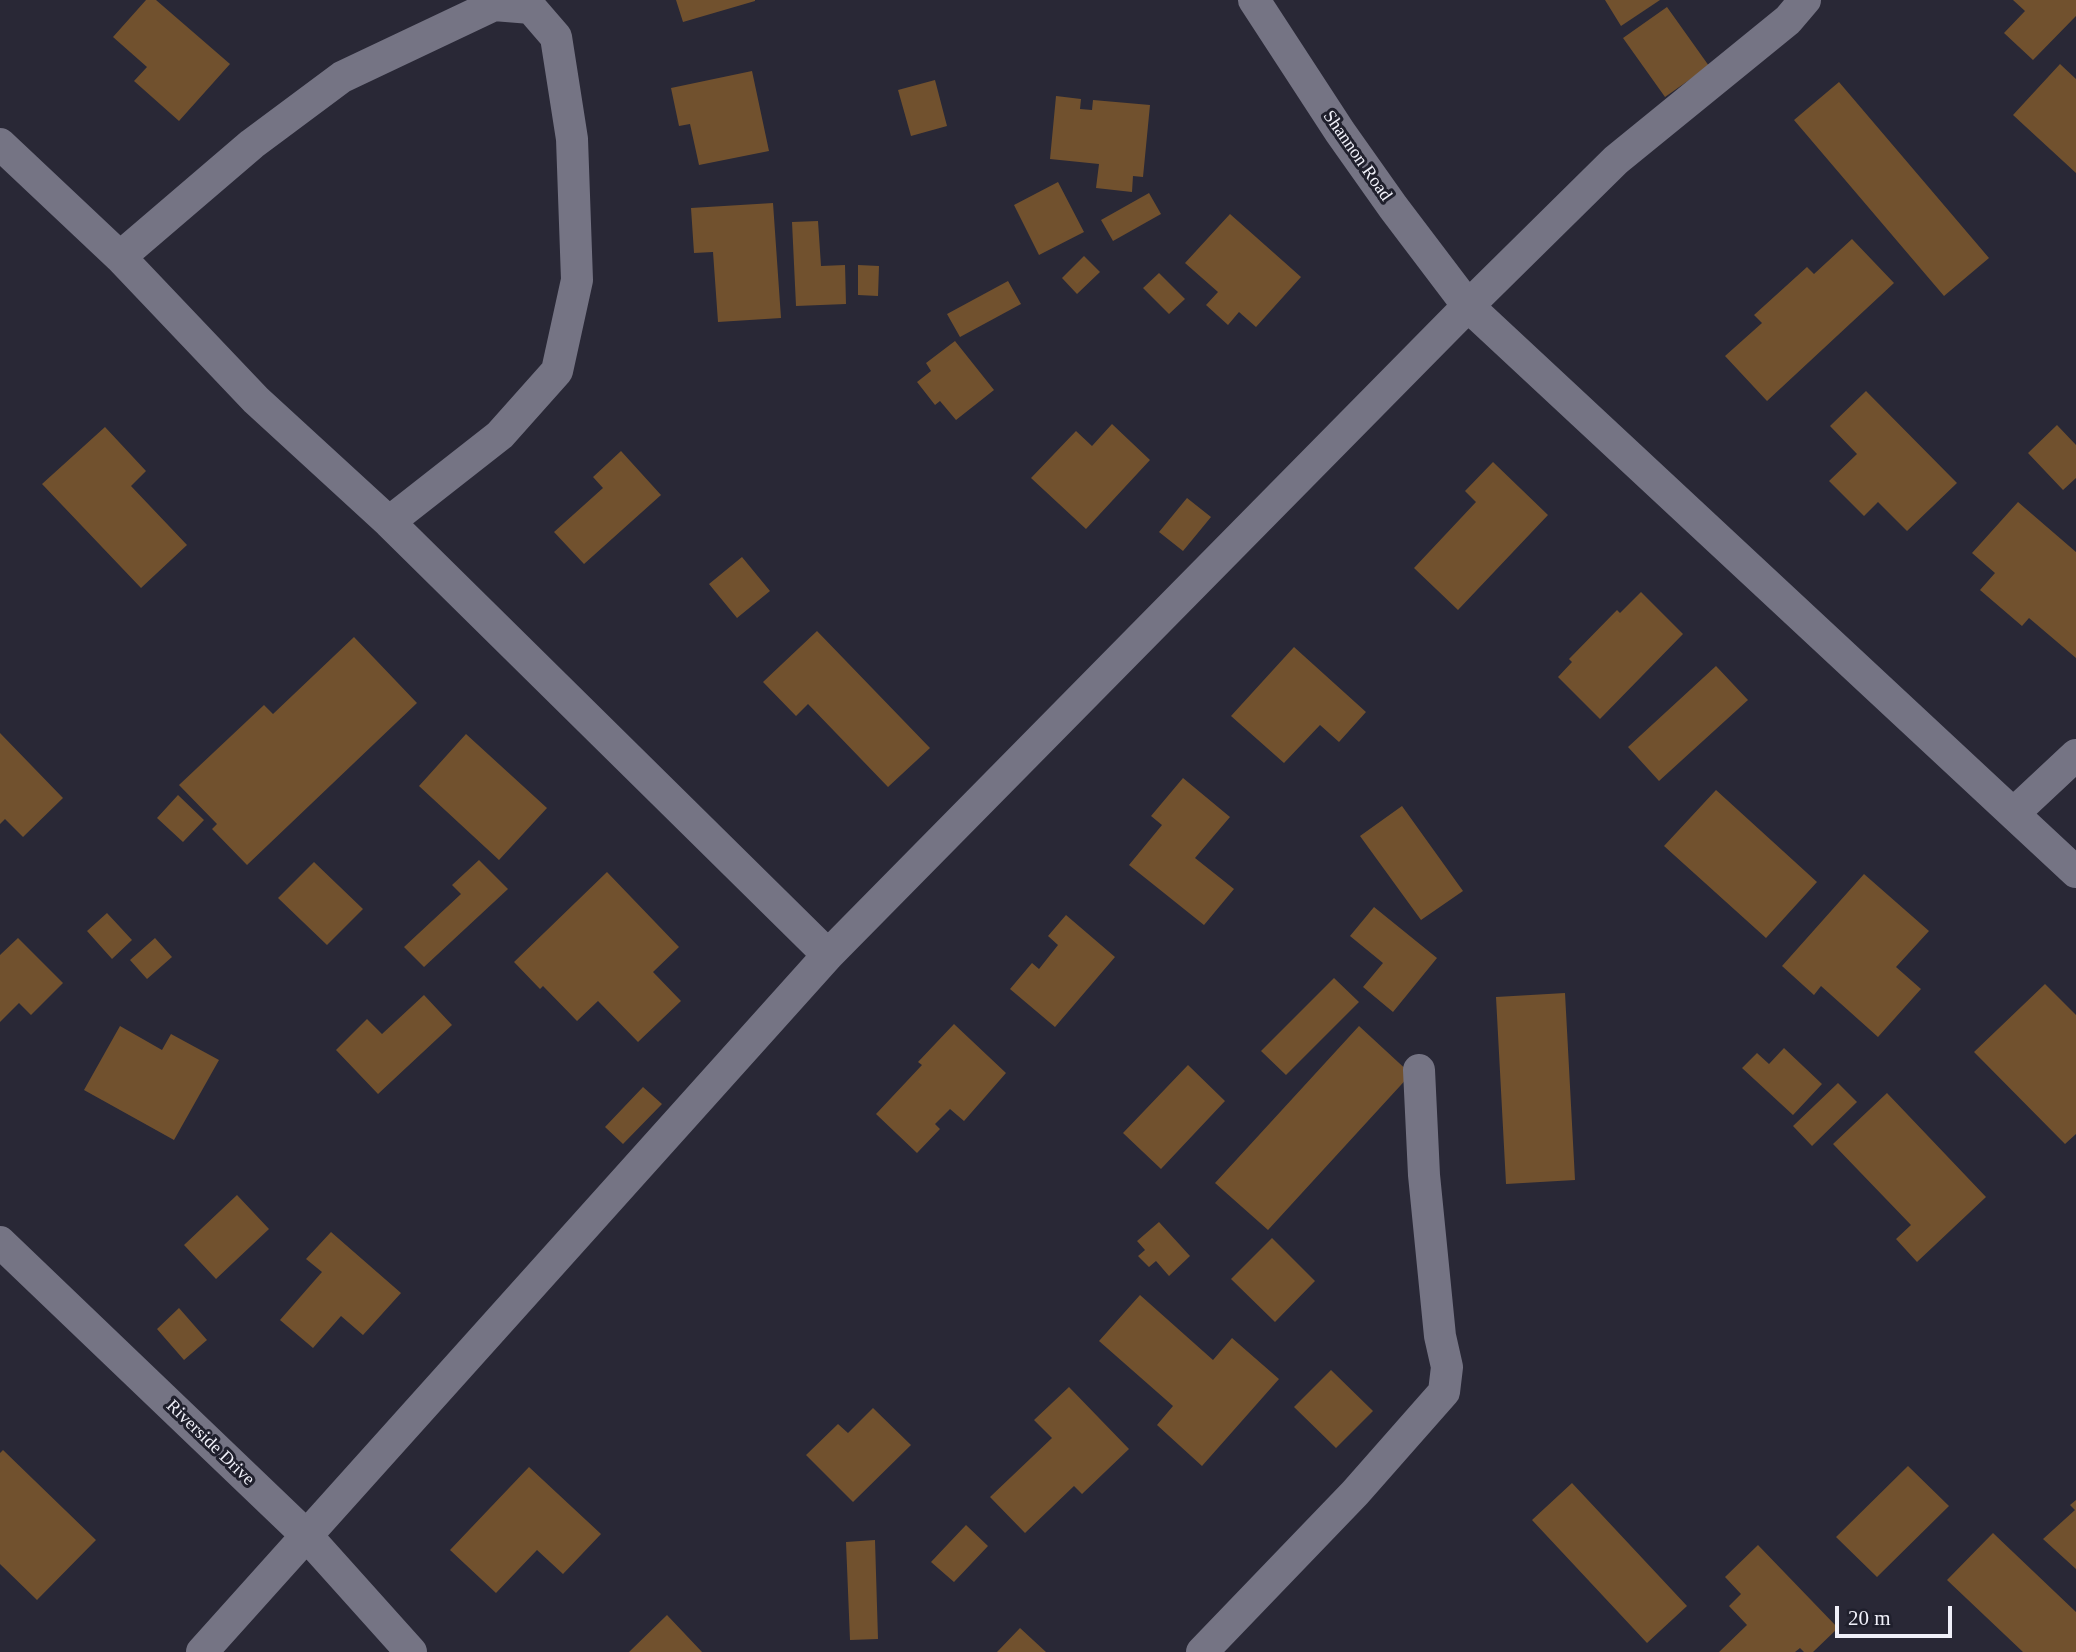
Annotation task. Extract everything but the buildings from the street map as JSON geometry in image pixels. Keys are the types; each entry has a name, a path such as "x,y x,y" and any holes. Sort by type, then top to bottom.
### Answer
{"street":[{"name":"Shannon Road","path":"1254,0 1339,132 1468,306 2076,872"},
{"path":"202,1652 828,955 1468,306 1616,160 1788,20 1805,0"},
{"path":"120,257 252,144 342,77 494,5 531,8 556,37 572,139 577,280 557,370 500,435 390,522"},
{"path":"0,144 120,257 256,400 390,522 828,955"},
{"path":"2014,813 2076,755"},
{"path":"1202,1652 1355,1493 1444,1392 1447,1367 1440,1336 1425,1189 1419,1070"},
{"name":"Riverside Drive","path":"0,1242 306,1535 411,1652"}]}
